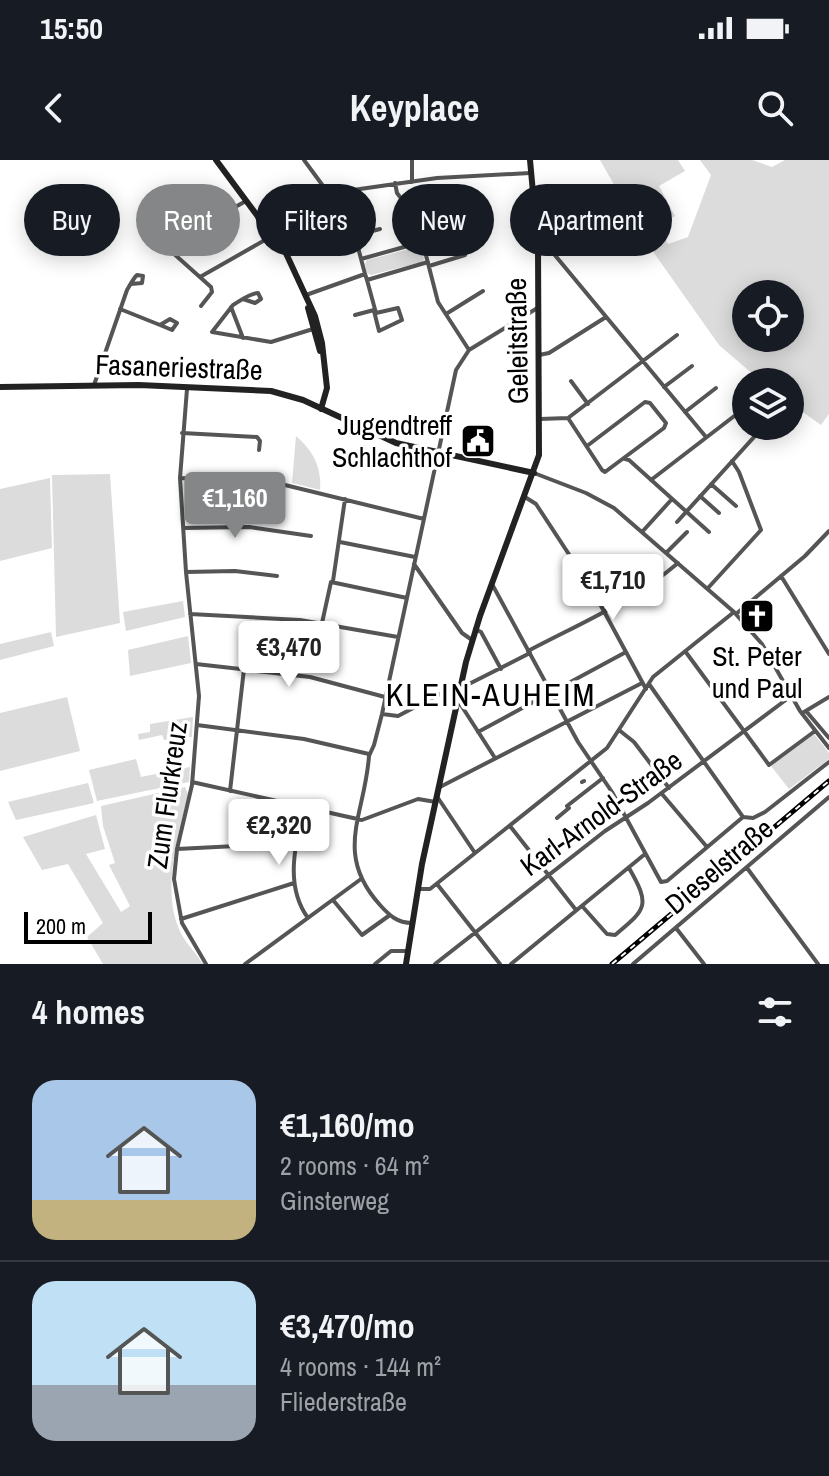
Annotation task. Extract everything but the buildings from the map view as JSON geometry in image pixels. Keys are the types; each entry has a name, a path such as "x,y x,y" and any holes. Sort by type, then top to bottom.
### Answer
{"street":[{"path":"216,160 256,214"},
{"path":"304,160 322,184"},
{"path":"412,160 412,182"},
{"name":"Geleitstraße","path":"530,160 531,184"},
{"path":"376,186 530,173"},
{"path":"240,204 246,201"},
{"path":"376,230 380,229"},
{"path":"200,277 256,244"},
{"path":"361,259 392,250"},
{"path":"176,256 211,287 212,292 201,306"},
{"path":"285,256 316,328 327,388 321,409"},
{"path":"355,315 374,311 379,313 398,308 402,320 379,331 374,311 366,277 360,256"},
{"path":"426,256 437,299 469,350"},
{"path":"305,298 366,277 461,256"},
{"name":"Geleitstraße","path":"406,964 417,889 460,685 475,629 539,455 538,256"},
{"path":"555,256 706,437"},
{"path":"93,386 131,284"},
{"path":"446,314 483,291"},
{"path":"243,299 231,307 212,332 243,339 274,341 316,328"},
{"path":"231,307 243,339"},
{"path":"412,923 399,921 390,915 361,879 353,850 369,754 382,714 456,370 469,350 539,307"},
{"path":"120,309 160,325"},
{"path":"539,355 549,353 606,317"},
{"path":"540,419 568,418 677,335"},
{"path":"664,387 692,366"},
{"path":"571,381 588,404"},
{"name":"Fasaneriestraße","path":"0,387 187,386 271,391 297,398 389,441 534,473"},
{"name":"Zum Flurkreuz","path":"187,386 180,478 199,696 192,782 177,849 174,879 181,919 206,964"},
{"path":"685,412 716,388"},
{"path":"568,418 587,446 605,472 666,426 649,401 645,402 587,446"},
{"path":"651,480 732,418"},
{"path":"182,433 257,437 259,450"},
{"path":"677,522 751,440"},
{"path":"625,459 709,532"},
{"path":"708,588 761,530 732,461"},
{"path":"534,473 603,502 708,588 762,644 791,696 829,738"},
{"path":"180,478 256,481 304,488 424,519"},
{"path":"711,484 736,506"},
{"path":"700,496 719,513"},
{"path":"525,497 536,504 604,611 645,685 743,817"},
{"path":"322,623 329,583 333,581 345,499"},
{"path":"642,532 672,499"},
{"path":"183,528 249,527 311,536"},
{"path":"192,782 303,807 372,817 415,799 437,795 495,759 645,685 781,576 829,531"},
{"path":"666,553 687,532"},
{"path":"340,542 415,557"},
{"path":"382,714 398,716 460,685 467,687 604,611 658,579 678,563"},
{"path":"414,564 462,633 472,640"},
{"path":"186,572 235,571 277,576"},
{"path":"781,576 829,654"},
{"path":"333,581 407,598"},
{"path":"492,584 567,722 626,817 660,881 664,883 743,817 753,818 765,812 829,762"},
{"path":"190,614 322,623 398,637"},
{"path":"475,629 481,632 501,669"},
{"path":"478,732 625,650"},
{"path":"685,651 769,765 815,731"},
{"path":"196,664 310,677 385,697"},
{"path":"230,791 244,669"},
{"path":"417,889 428,890 546,800 608,747 645,685"},
{"name":"Karl-Arnold-Straße","path":"435,964 548,875 791,696"},
{"path":"804,712 829,697"},
{"path":"457,700 495,759"},
{"path":"804,712 829,748"},
{"path":"197,725 304,739 369,754"},
{"path":"619,730 634,742 669,788"},
{"path":"557,818 569,808 566,805 603,778"},
{"path":"662,793 707,847"},
{"path":"437,795 475,853"},
{"name":"Dieselstraße","path":"633,964 829,797"},
{"path":"303,807 296,845 294,883 300,905 308,918"},
{"path":"510,826 576,910"},
{"path":"177,849 296,845"},
{"path":"511,964 646,854"},
{"path":"582,906 607,934 615,935 643,908 640,891 629,868"},
{"path":"747,868 818,964"},
{"path":"245,964 361,879"},
{"path":"181,919 294,883"},
{"path":"436,884 500,964"},
{"path":"333,900 362,935 390,915"},
{"path":"676,928 704,964"},
{"path":"375,964 391,951 408,951"}],"shaded area":[{"path":"600,160 678,160 685,171 662,184 614,184"},
{"path":"700,160 752,160 772,167 785,160 829,160 829,414 821,425 804,413 804,368 746,368 719,345 656,256 672,256 672,243 688,237 711,175"},
{"path":"392,254 392,256 423,256 424,259 371,275 367,273 367,260"},
{"path":"296,436 315,460 320,490 292,483"},
{"path":"110,474 120,623 56,637 52,475"},
{"path":"50,478 52,548 0,561 0,489"},
{"path":"183,601 185,617 126,631 123,612"},
{"path":"51,632 54,646 0,660 0,644"},
{"path":"188,636 191,663 130,676 128,650"},
{"path":"67,697 80,751 0,771 0,713"},
{"path":"193,717 192,737 164,740 162,735 139,740 138,734 150,732 150,724"},
{"path":"814,734 829,753 829,759 789,789 771,766"},
{"path":"136,759 141,777 190,767 189,782 97,801 89,770"},
{"path":"88,783 94,803 16,820 8,802"},
{"path":"185,787 188,794 171,887 177,924 203,964 103,964 87,937 103,923 68,864 42,870 23,837 96,815 105,849 86,854 121,912 130,906 109,865 115,863 103,826 101,806"}],"railway":[{"path":"612,964 829,781"}],"place":[{"name":"Jugendtreff Schlachthof","path":"478,441"},
{"name":"St. Peter und Paul","path":"757,616"}],"district":[{"name":"KLEIN-AUHEIM","path":"491,695"}]}
